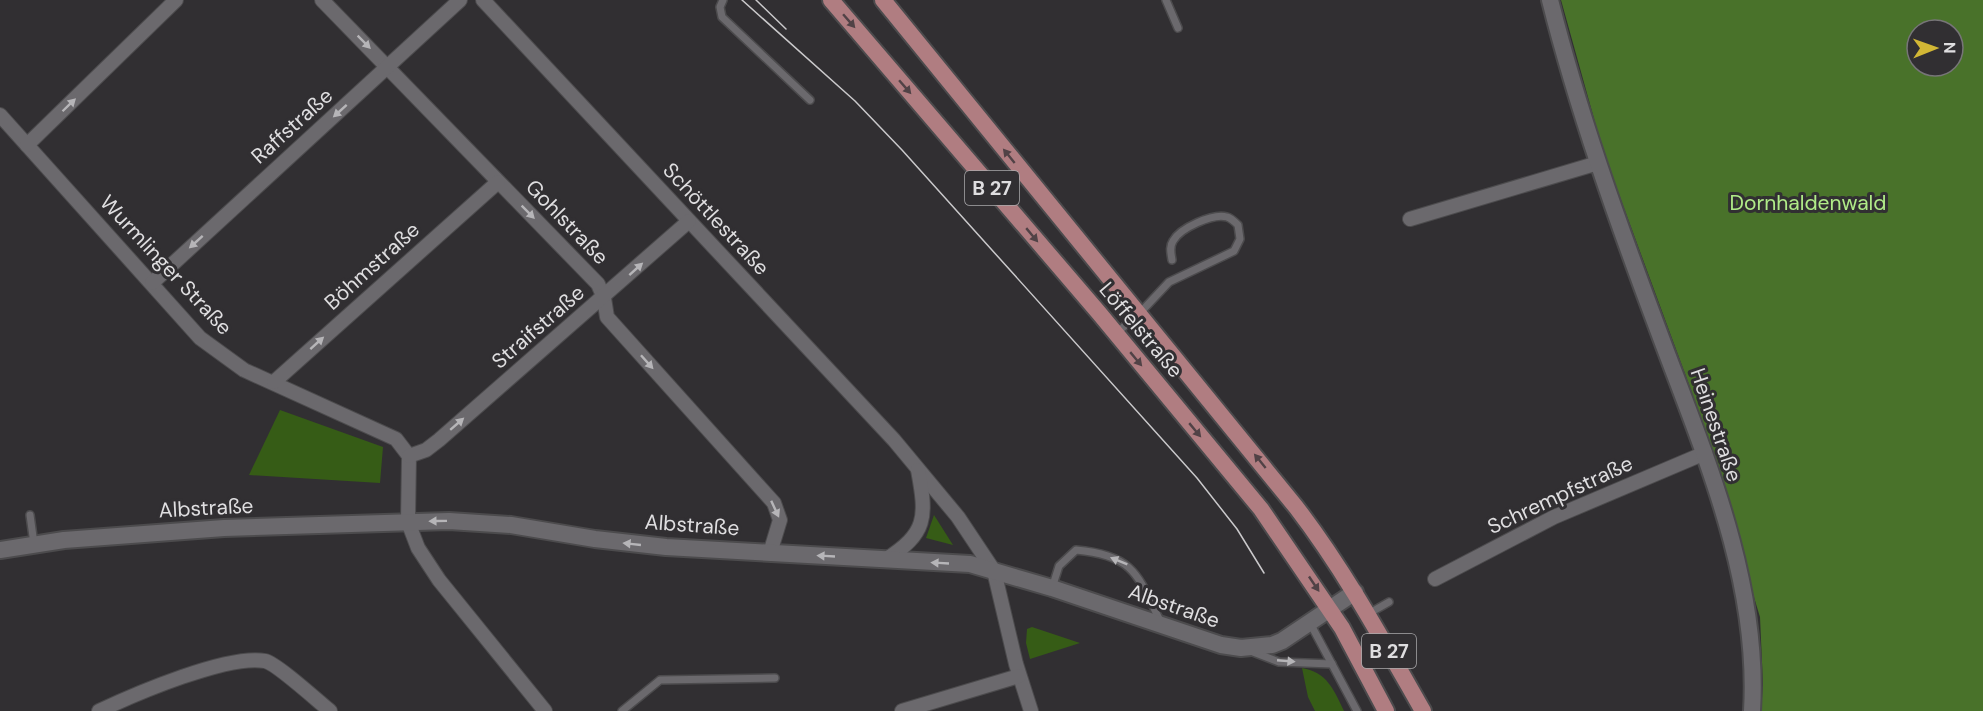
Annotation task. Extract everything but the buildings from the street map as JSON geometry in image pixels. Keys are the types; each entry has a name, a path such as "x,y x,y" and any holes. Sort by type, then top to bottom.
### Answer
{"main road":[{"name":"Löffelstraße","path":"831,0 1261,509 1330,609 1386,711"},
{"name":"Löffelstraße","path":"883,0 1329,550 1356,592 1423,711"}],"street":[{"path":"27,145 176,0"},
{"name":"Gohlstraße","path":"322,0 598,284 604,298 607,316 774,503 780,520 770,553"},
{"name":"Raffstraße","path":"152,283 460,0"},
{"name":"Schöttlestraße","path":"483,0 917,468 957,517 994,571"},
{"name":"Heinestraße","path":"1550,0 1598,163 1705,453 1740,580 1751,655 1752,711"},
{"name":"Wurmlinger Straße","path":"0,115 200,338 244,370 396,439 409,456"},
{"path":"1410,219 1598,163"},
{"name":"Böhmstraße","path":"274,382 498,182"},
{"name":"Straifstraße","path":"409,456 426,450 439,440 604,298 689,221"},
{"name":"Schrempfstraße","path":"1435,579 1554,517 1705,453"},
{"path":"409,456 408,522 418,548 439,580 545,711"},
{"name":"Schöttlestraße","path":"885,560 914,539 920,528 924,499 917,468"},
{"name":"Albstraße","path":"0,550 34,544 224,528 408,522 511,525 666,548 970,564 1052,588 1199,639 1241,648 1272,645 1356,592"},
{"path":"994,571 1019,676 1031,711"},
{"path":"99,711 124,706 236,661 267,661 330,711"},
{"path":"902,711 1019,676"}],"lane":[{"path":"723,0 720,7 722,17 810,100"},
{"path":"1166,0 1178,28"},
{"path":"1115,334 1139,314 1169,282 1234,251 1240,239 1238,225 1229,217 1218,216 1182,231 1173,240 1170,249 1172,260"},
{"path":"30,515 34,544"},
{"path":"1052,588 1059,566 1076,550 1095,552 1130,566 1144,587 1162,625"},
{"path":"1368,614 1389,602"},
{"path":"1310,623 1357,711"},
{"path":"1241,648 1280,662 1332,664"},
{"path":"622,711 660,680 775,678"}],"green space":[{"name":"Dornhaldenwald","path":"1561,0 1983,0 1983,711 1761,711 1763,685 1760,617 1691,390 1603,151"},
{"path":"280,410 383,447 380,483 249,475"},
{"path":"934,515 953,545 926,538"},
{"path":"1032,627 1080,643 1030,659 1026,643 1027,629"},
{"path":"1302,668 1318,673 1329,683 1344,711 1315,711 1308,697"}],"tram line":[{"path":"742,0 855,101 902,150 1197,478 1237,529 1264,573"},
{"path":"756,0 786,29"}]}
